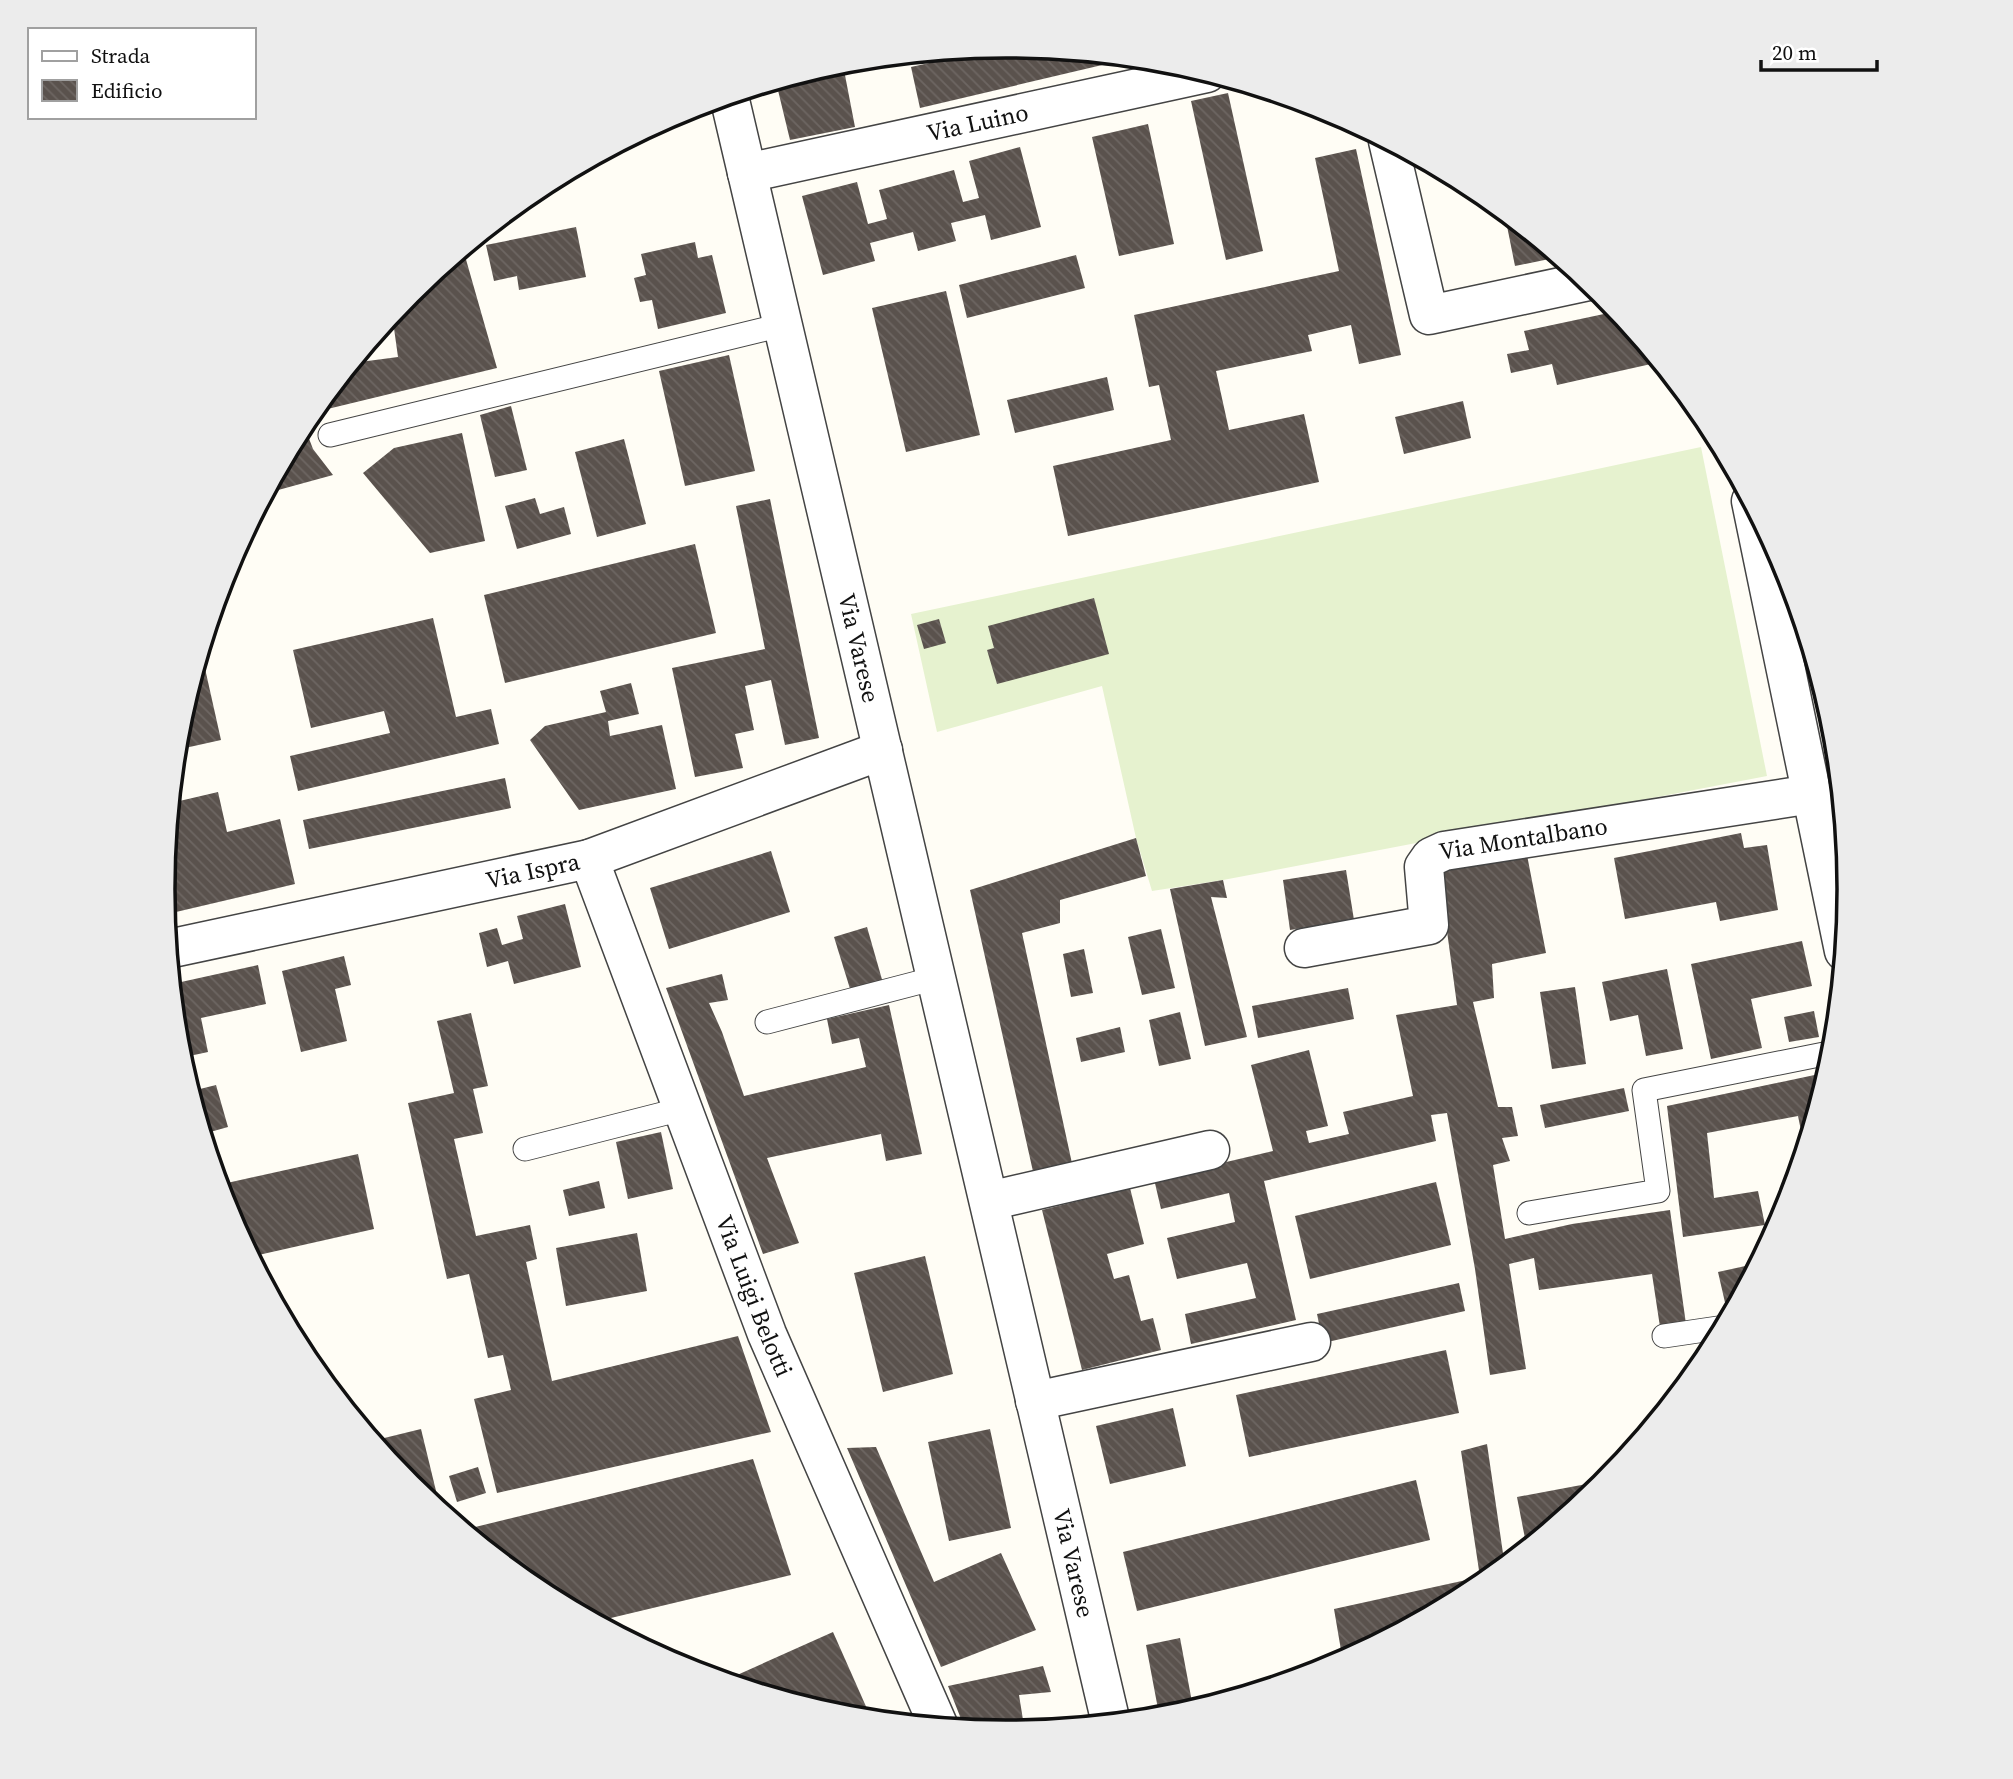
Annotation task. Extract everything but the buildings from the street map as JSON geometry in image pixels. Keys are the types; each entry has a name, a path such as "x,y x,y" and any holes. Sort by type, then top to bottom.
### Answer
{"street":[{"name":"Via Luino","path":"747,173 1185,78"},
{"name":"Via Varese","path":"731,105 1109,1715"},
{"path":"1391,153 1429,315 1576,284"},
{"path":"1769,559 1788,618 1812,794 1837,917"},
{"name":"Via Ispra","path":"177,947 589,859 883,750"},
{"name":"Via Montalbano","path":"1304,948 1429,925 1424,867 1431,858 1444,851 1812,794"},
{"name":"Via Luigi Belotti","path":"589,859 767,1334 935,1717"},
{"path":"989,1201 1210,1150"},
{"path":"1035,1401 1311,1342"}],"lane":[{"path":"330,435 782,325"},
{"path":"767,1022 936,978"},
{"path":"1529,1213 1658,1191 1644,1090 1821,1055"},
{"path":"525,1149 682,1110"},
{"path":"1664,1336 1712,1329"}],"green space":[{"path":"1701,447 1767,776 1223,880 1152,891 1136,838 1102,686 937,732 911,614"}]}
